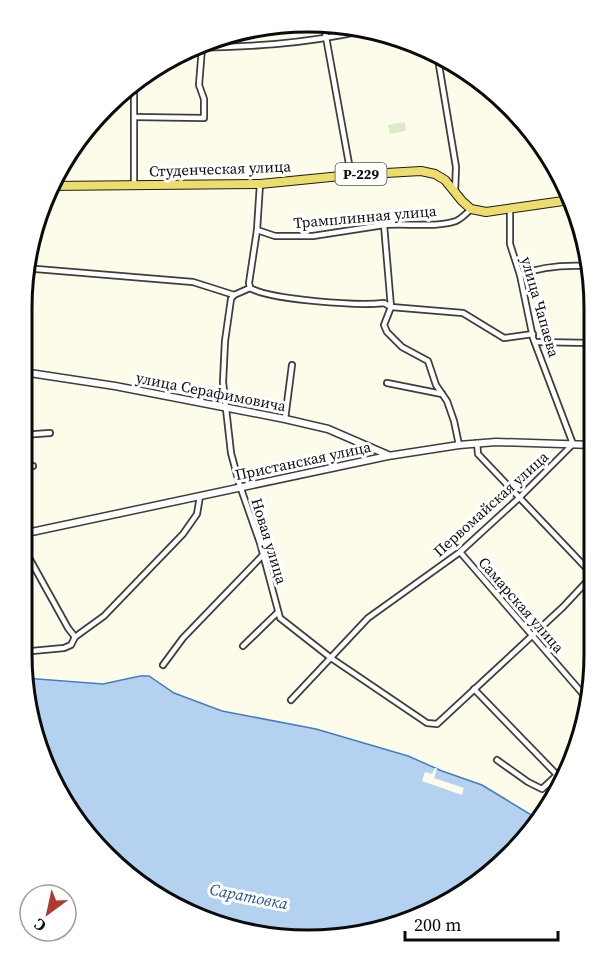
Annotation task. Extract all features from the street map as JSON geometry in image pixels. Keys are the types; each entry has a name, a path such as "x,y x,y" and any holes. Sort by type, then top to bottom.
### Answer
{"main road":[{"name":"Студенческая улица","path":"60,186 260,184 351,175 428,172 445,180 455,192"},
{"name":"Р-229","path":"455,192 471,209"},
{"path":"471,209 486,212 562,201"}],"street":[{"path":"325,32 351,175"},
{"path":"215,48 263,47 346,34"},
{"path":"134,117 204,118 204,99 199,85 202,53"},
{"path":"439,64 456,166 455,192"},
{"path":"134,93 134,186"},
{"path":"250,288 260,184"},
{"name":"Трамплинная улица","path":"257,230 275,236 313,236 384,225 409,226 457,221 471,209"},
{"name":"улица Чапаева","path":"510,209 510,244 520,275 532,334 573,444"},
{"path":"384,225 391,307 384,325 387,332 402,347 428,361 436,385 454,421 459,445"},
{"path":"520,275 536,269 580,266"},
{"path":"34,269 193,282 234,295 250,288"},
{"path":"250,288 290,298 367,305 384,303 391,307 464,314 504,338 532,334"},
{"name":"Новая улица","path":"234,295 231,299 225,341 223,382 231,453 260,543 278,613 285,623 331,658 427,723 437,724 474,688"},
{"path":"535,342 584,343"},
{"path":"285,418 292,365"},
{"name":"улица Серафимовича","path":"32,373 103,384 285,418 328,429 388,456"},
{"path":"387,383 442,394"},
{"path":"32,434 50,433"},
{"path":"477,443 477,454 584,566"},
{"name":"Пристанская улица","path":"32,532 388,456 477,443 584,445"},
{"name":"Первомайская улица","path":"291,700 368,618 460,552 573,444"},
{"path":"32,651 64,648 104,616 183,534 197,514 200,496"},
{"name":"Самарская улица","path":"460,552 581,692"},
{"path":"163,664 183,638 262,556"},
{"path":"32,563 75,637"},
{"path":"556,773 474,688 563,607 584,584"},
{"path":"243,646 278,613"},
{"path":"496,760 542,789 554,779"}],"green space":[{"path":"405,122 406,131 390,134 388,125"}],"water":[{"name":"Саратовка","path":"149,676 174,693 222,711 316,729 408,756 482,785 531,815 503,849 476,872 446,893 396,915 344,927 308,930 271,927 219,915 169,893 139,872 112,849 68,792 46,742 33,679 103,684"}],"pier":[{"path":"437,768 434,778 464,788 462,795 422,781 425,772 432,774"}]}
